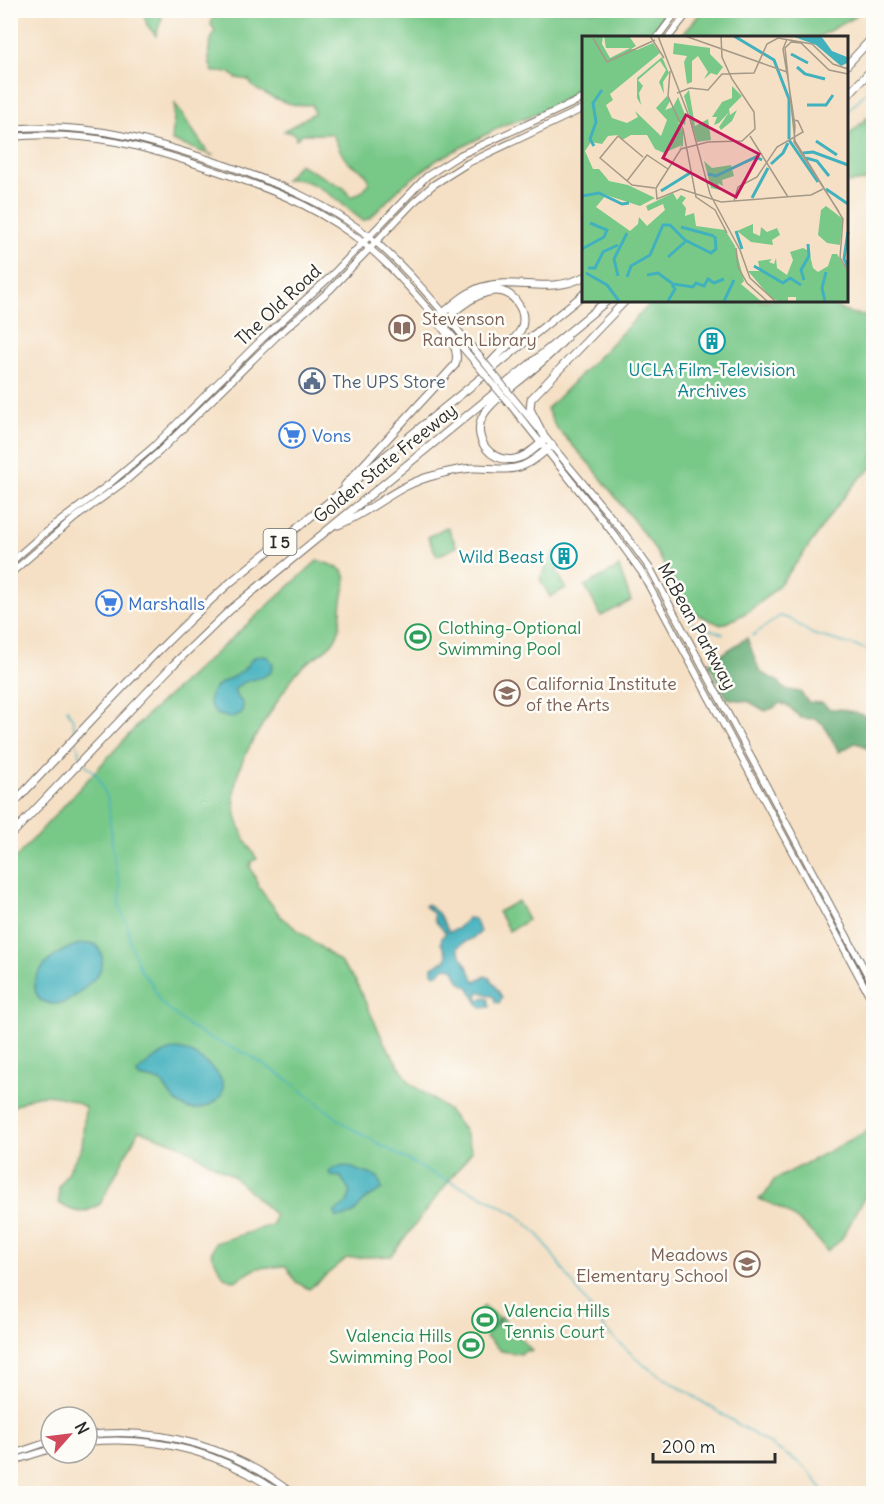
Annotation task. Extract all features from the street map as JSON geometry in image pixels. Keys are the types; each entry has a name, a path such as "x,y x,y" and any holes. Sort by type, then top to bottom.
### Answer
{"highway":[{"path":"848,64 873,36"},
{"path":"848,95 873,67"},
{"path":"451,328 443,321 443,313 466,295 482,287 495,285 555,286 582,278"},
{"path":"451,328 453,313 481,294 494,292 507,294 520,307 523,317 519,332 491,360 480,377"},
{"name":"Golden State Freeway","path":"10,807 195,614 480,377 582,296"},
{"name":"Golden State Freeway","path":"10,836 173,665 230,610 606,302"},
{"path":"582,321 551,355 487,409 479,430 483,445 494,455 509,460 520,458 544,439 530,409 531,399 624,302"},
{"path":"334,498 360,466 455,365 458,354 456,346 434,316"},
{"path":"330,528 353,519 389,494 414,482 434,475 470,468 521,467 532,462 549,447"}],"main road":[{"path":"658,36 678,10"},
{"path":"670,36 690,10"},
{"name":"The Old Road","path":"10,563 43,534 138,461 262,339 330,277 418,183 447,162 582,99"},
{"name":"The Old Road","path":"10,574 75,518 147,462 276,337 330,290 413,203 455,170 582,109"},
{"path":"10,129 82,128 130,135 157,142 288,188 331,210 368,236 410,274 443,313"},
{"name":"McBean Parkway","path":"10,136 91,136 119,141 153,149 286,195 317,211 362,242 403,280 434,316 451,328 544,439 642,573 873,1004"},
{"name":"McBean Parkway","path":"549,447 637,551 666,596 873,987"},
{"path":"616,537 628,542 637,551"},
{"path":"743,758 750,755"},
{"path":"99,1435 157,1435 198,1444 222,1452 260,1471 293,1494"},
{"path":"99,1442 140,1441 195,1451 228,1462 281,1494"},
{"path":"10,1455 39,1445"},
{"path":"10,1462 39,1453"}],"green space":[{"path":"214,10 666,11 657,26 647,36 582,36 582,91 527,118 506,124 437,160 402,186 370,218 363,221 316,186 295,179 285,180 299,164 344,188 351,197 363,191 369,182 366,174 345,158 332,134 302,134 296,139 295,134 284,131 314,113 312,105 284,102 256,89 249,80 236,78 229,72 213,72 209,61 209,51 215,30 211,25"},
{"path":"703,10 860,10 855,17 820,36 685,36 683,34"},
{"path":"143,11 164,11 156,36 147,25"},
{"path":"175,104 208,153 214,156 172,141"},
{"path":"873,112 873,180 848,183 848,136"},
{"path":"652,302 830,302 849,313 873,315 873,467 852,487 798,562 777,587 752,609 721,625 694,613 650,542 594,469 555,426 547,409"},
{"path":"446,527 457,547 437,556 428,537"},
{"path":"555,551 566,564 556,570 566,588 550,597 540,579"},
{"path":"317,561 339,568 346,578 338,634 331,645 295,675 251,744 238,772 235,787 234,802 237,818 244,838 257,859 252,861 250,866 260,889 282,918 339,961 355,980 385,1044 410,1083 448,1110 464,1130 472,1151 391,1256 347,1258 309,1289 296,1282 286,1266 257,1268 235,1281 224,1277 211,1254 215,1243 272,1225 275,1215 233,1176 182,1146 139,1130 100,1204 80,1212 59,1203 59,1187 82,1147 85,1107 67,1099 46,1095 30,1098 11,1107 11,863 146,716"},
{"path":"619,567 631,601 601,616 585,586"},
{"path":"747,638 760,672 779,682 784,689 800,692 808,702 822,703 830,709 846,710 873,717 873,754 863,745 855,743 839,752 823,724 816,719 801,718 788,706 780,703 765,711 750,702 727,698 710,662"},
{"path":"518,901 528,920 509,931 498,912"},
{"path":"873,1128 873,1182 841,1240 827,1251 798,1220 759,1199 765,1195 774,1180"},
{"path":"484,1306 499,1318 489,1333 502,1317 532,1351 524,1351 521,1354 501,1351 486,1337 487,1335 470,1321"}],"water":[{"path":"254,657 268,657 273,664 271,672 243,683 235,689 235,694 243,704 242,713 230,718 216,714 209,703 210,696 216,687 241,672"},
{"path":"427,904 438,913 449,932 457,929 468,918 475,919 480,932 457,948 475,981 485,976 490,978 502,997 499,1003 495,1002 494,997 479,991 477,997 479,1000 488,998 490,1007 481,1008 469,988 459,981 453,968 446,967 437,974 432,973 432,967 446,960 447,954 441,943 446,933 435,921 433,913 425,906"},
{"path":"80,944 95,944 99,949 102,963 96,976 64,1003 49,1003 40,1000 35,991 35,981 45,964 62,951"},
{"path":"176,1049 196,1056 210,1066 220,1078 223,1084 221,1096 211,1104 198,1109 186,1108 175,1100 160,1081 139,1077 137,1073 150,1061"},
{"path":"346,1166 378,1177 382,1189 367,1198 351,1215 336,1217 335,1212 347,1201 350,1192 341,1177 331,1176 329,1172 333,1168"}],"waterway":[{"path":"848,111 874,84"},
{"path":"752,636 780,616 790,619 812,634 874,651"},
{"path":"692,623 723,634"},
{"path":"67,709 73,720 75,733"},
{"path":"76,741 81,757"},
{"path":"84,763 98,776 108,800 112,844 120,884 119,907 127,924 130,943 141,971 152,984 160,1002 186,1024 205,1036 247,1054 288,1080 347,1126 427,1171 483,1196 517,1215 538,1234 607,1332 644,1365 798,1462 813,1476 825,1494"}],"place":[{"name":"Stevenson Ranch Library","path":"402,328"},
{"name":"UCLA Film-Television Archives","path":"712,341"},
{"name":"The UPS Store","path":"312,381"},
{"name":"Vons","path":"292,435"},
{"name":"Wild Beast","path":"564,556"},
{"name":"Marshalls","path":"109,603"},
{"name":"Clothing-Optional Swimming Pool","path":"418,637"},
{"name":"California Institute of the Arts","path":"507,693"},
{"name":"Meadows Elementary School","path":"747,1264"},
{"name":"Valencia Hills Tennis Court","path":"485,1320"},
{"name":"Valencia Hills Swimming Pool","path":"471,1345"}]}
